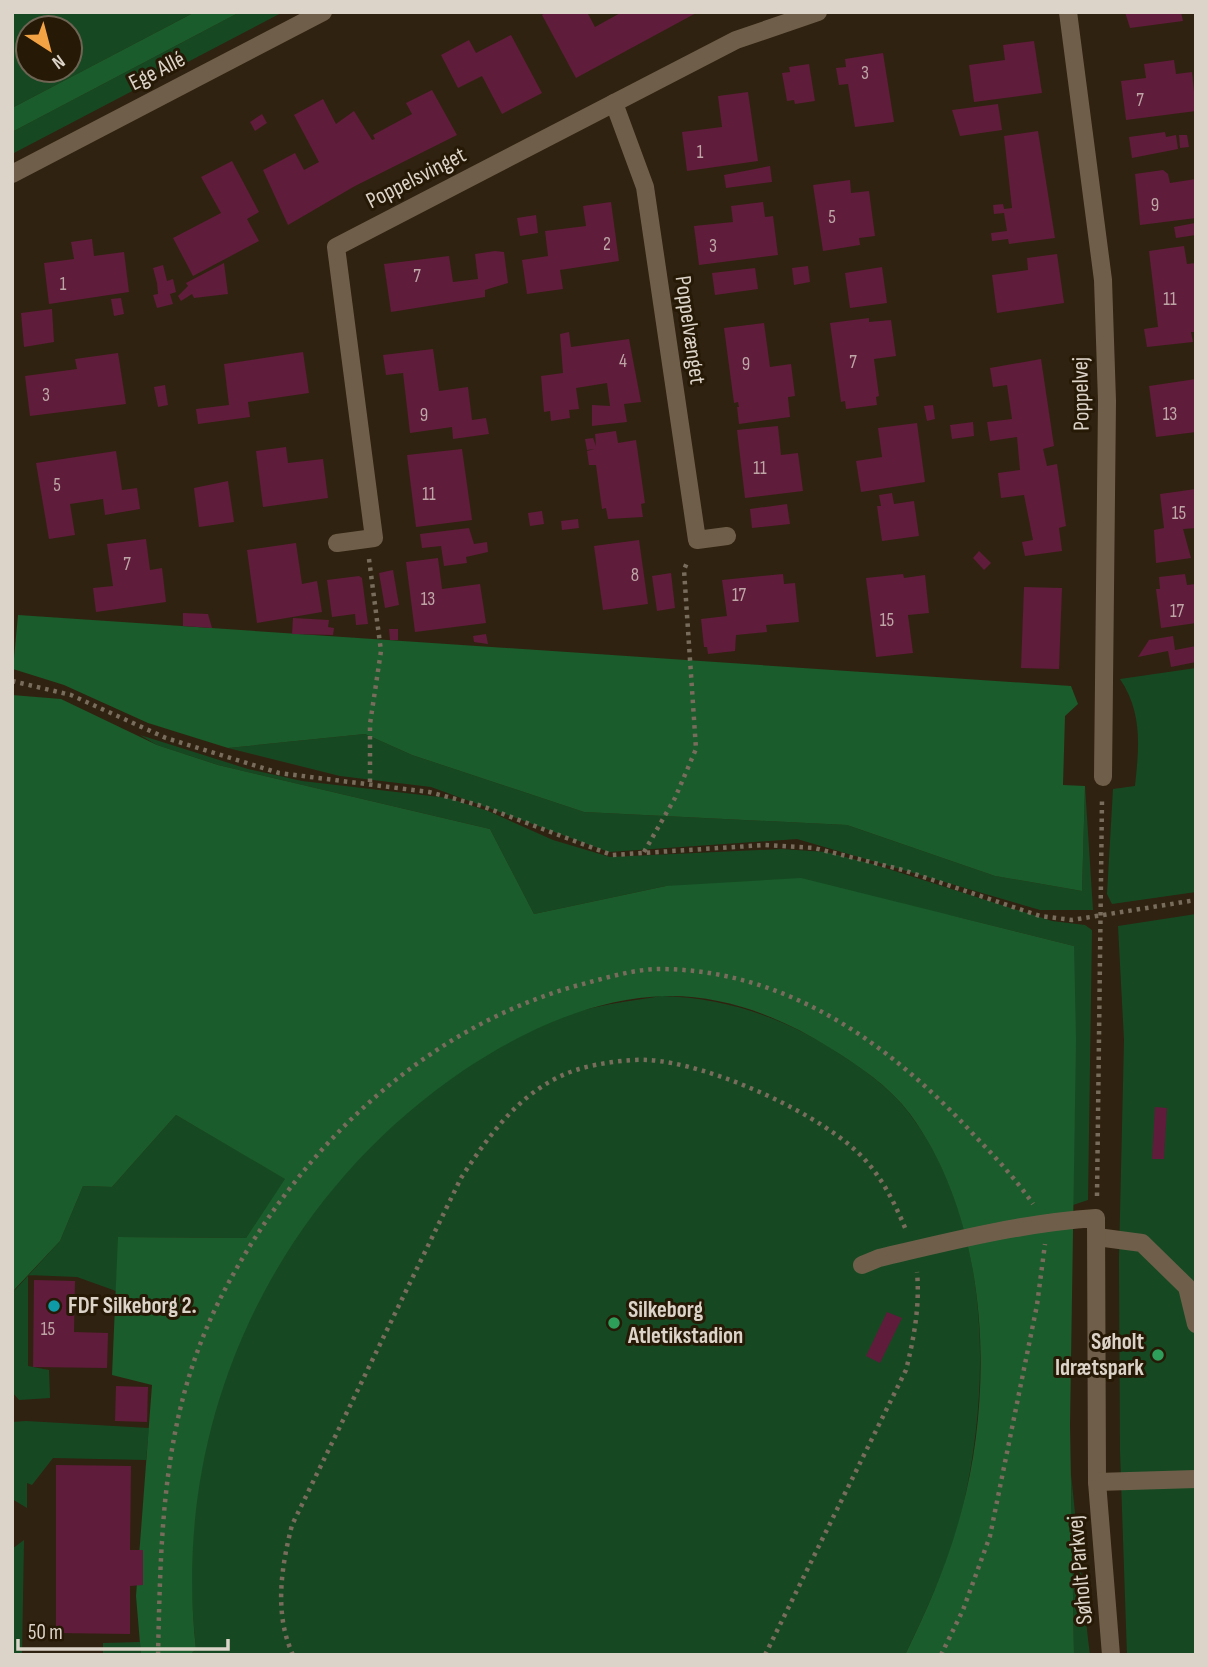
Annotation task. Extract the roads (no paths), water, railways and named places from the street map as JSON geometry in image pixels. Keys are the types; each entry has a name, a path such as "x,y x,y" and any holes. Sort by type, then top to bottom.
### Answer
{"street":[{"name":"Ege Allé","path":"12,174 323,12"},
{"name":"Poppelsvinget","path":"337,542 374,538 335,247 736,40 818,12"},
{"name":"Poppelvej","path":"1069,12 1103,280 1107,415 1103,777"},
{"name":"Poppelvænget","path":"614,103 645,187 697,540 727,536"},
{"name":"Søholt Parkvej","path":"862,1265 915,1250 1045,1222 1096,1218 1097,1482 1111,1655"},
{"path":"1097,1237 1142,1242 1187,1287 1196,1324"},
{"name":"Søholt Parkvej","path":"1097,1482 1196,1479"}],"place":[{"name":"FDF Silkeborg 2.","path":"54,1306"},
{"name":"Silkeborg Atletikstadion","path":"614,1323"},
{"name":"Søholt Idrætspark","path":"1158,1355"}]}
